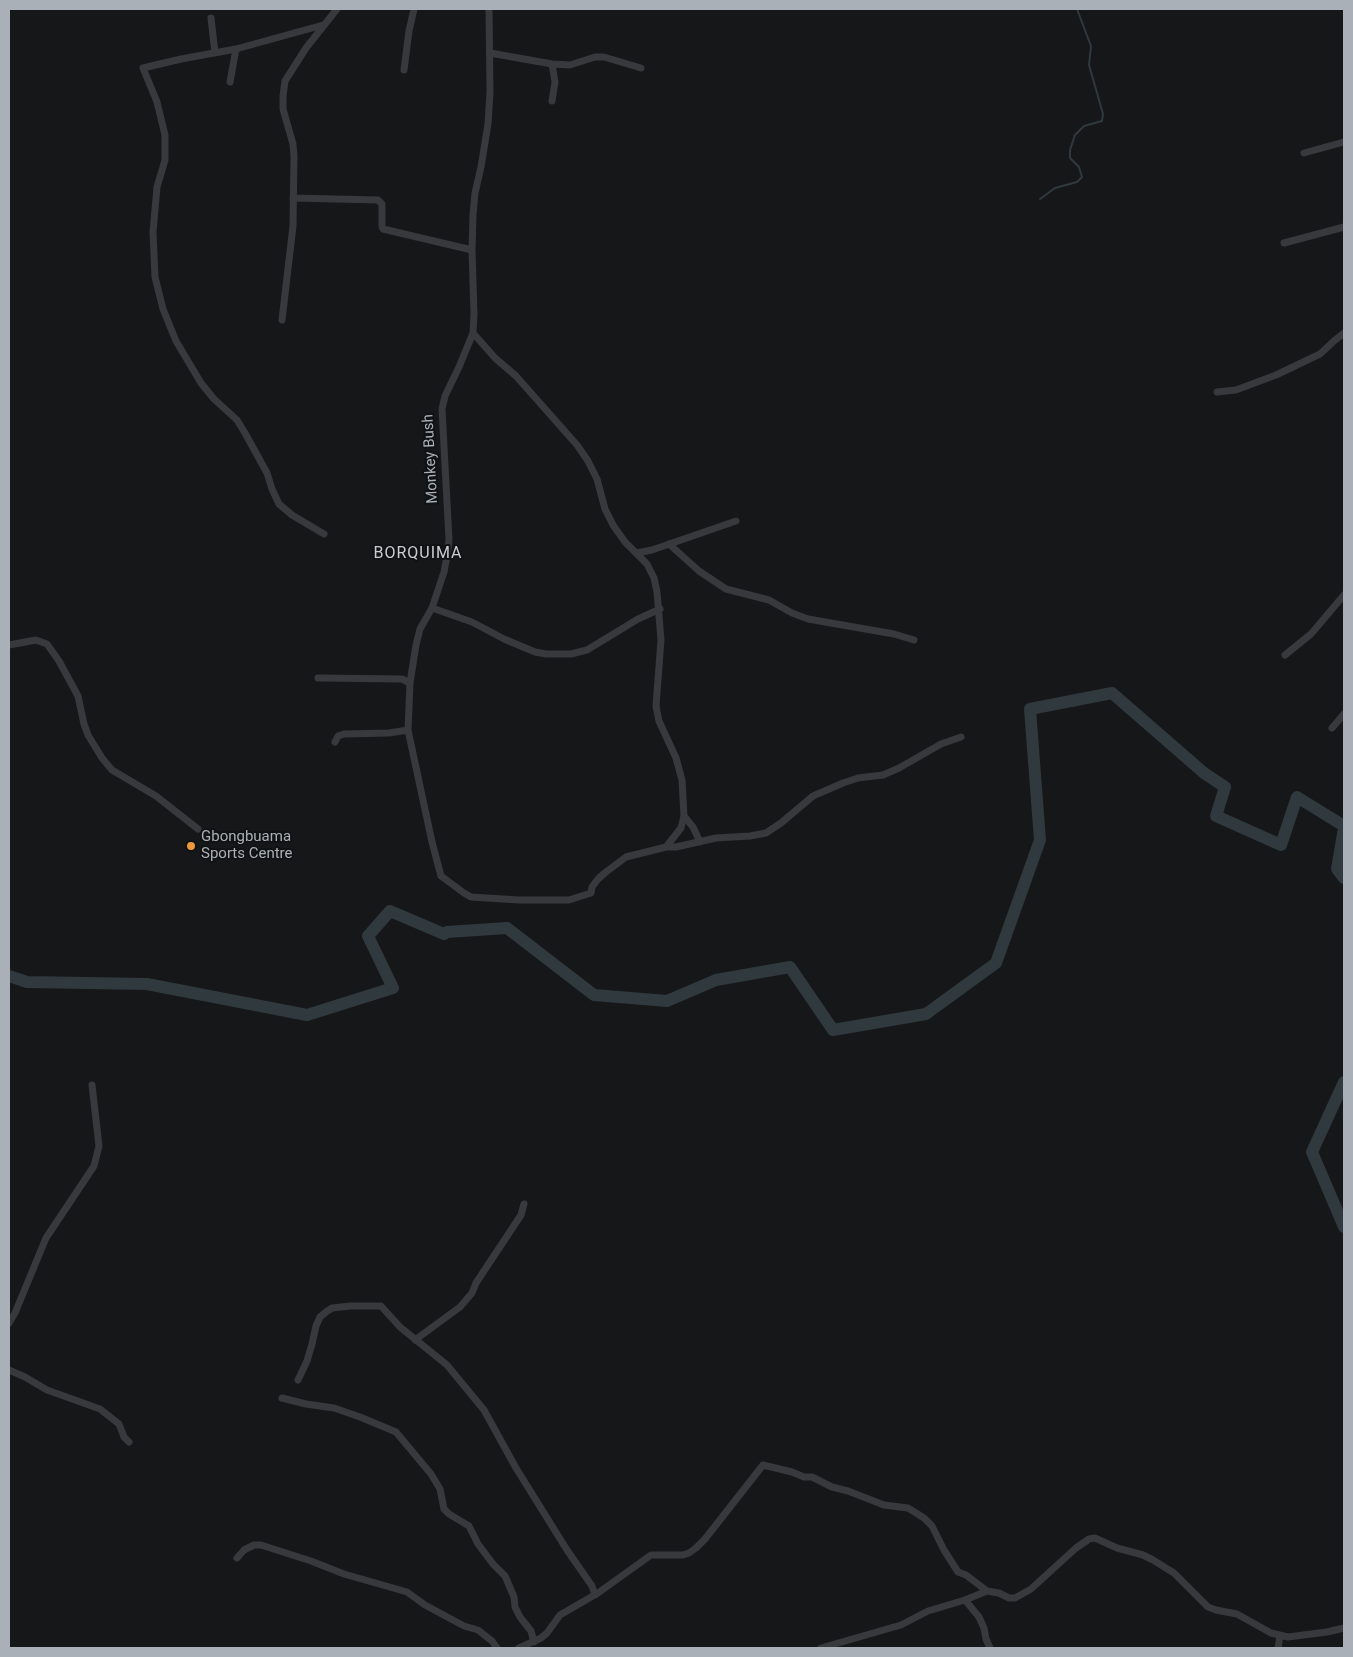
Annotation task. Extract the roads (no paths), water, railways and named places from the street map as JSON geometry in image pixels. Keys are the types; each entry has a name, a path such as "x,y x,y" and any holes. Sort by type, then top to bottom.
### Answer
{"street":[{"path":"282,320 291,249 294,156 293,144 284,109 285,81 306,48 337,9"},
{"path":"404,70 414,9"},
{"name":"Monkey Bush","path":"489,9 490,92 488,124 475,193 472,250 473,333 445,396 442,409 449,539 444,572 432,608 420,629 416,645 410,684 408,730 432,842 442,876 464,894 471,897 519,900 568,900 591,893 592,887 598,879 626,857 666,847"},
{"path":"211,18 215,53"},
{"path":"323,25 236,49 143,68 157,102 165,135 165,160 157,187 153,232 155,277 163,309 176,341 201,383 214,399 237,420 246,433 267,473 279,504 292,515 324,534"},
{"path":"230,82 236,49"},
{"path":"490,53 552,64 570,65 594,57 641,68"},
{"path":"552,64 555,82 552,101"},
{"path":"1304,153 1344,142"},
{"path":"293,198 378,200 382,204 383,229 472,250"},
{"path":"1284,243 1344,227"},
{"path":"473,333 495,358 516,376 577,445 597,479 605,509 613,526 625,542 647,564 654,578 660,610 661,640 656,706 659,720 678,764 682,780 684,816 681,828 666,847"},
{"path":"1217,392 1236,390 1276,375 1320,354 1344,334"},
{"path":"637,553 736,521"},
{"path":"669,544 699,571 726,589 769,600 792,613 808,618 894,634 914,640"},
{"path":"1285,655 1311,634 1344,595"},
{"path":"432,608 472,622 535,652 546,654 571,654 587,650 638,619 660,610"},
{"path":"9,646 36,640 47,644 59,661 78,696 88,735 102,758 112,770 156,796 198,828"},
{"path":"318,678 402,679 410,684"},
{"path":"1332,728 1344,714"},
{"path":"335,742 338,736 344,734 389,733 408,730"},
{"path":"666,847 676,847 716,838 758,835 766,832 794,813 813,796 858,778 883,775 941,744 961,737"},
{"path":"684,816 693,827 700,842"},
{"path":"9,1323 16,1313 46,1238 94,1166 99,1146 92,1085"},
{"path":"415,1340 460,1307 472,1292 476,1283 517,1222 524,1204"},
{"path":"298,1380 307,1361 320,1317 332,1308 381,1306 400,1327 447,1365 484,1410 516,1468 592,1586 594,1595"},
{"path":"9,1370 47,1390 100,1409 119,1424 124,1437 129,1442"},
{"path":"282,1398 334,1408 396,1432 431,1474 440,1489 444,1508 449,1514 469,1526 478,1544 505,1576 514,1597 515,1608 531,1631 534,1642"},
{"path":"519,1648 534,1642 547,1633 560,1615 594,1595 651,1555 683,1555 696,1548 711,1532 763,1465 804,1476 812,1476 832,1487 884,1505 908,1508 924,1518 932,1526 958,1572 966,1575 987,1591 999,1593 1009,1598 1015,1598 1031,1589 1076,1548 1089,1539 1095,1538 1117,1548 1143,1555 1153,1560 1174,1573 1208,1607 1237,1614 1271,1633 1280,1636 1315,1634 1344,1628"},
{"path":"237,1558 244,1550 254,1545 261,1545 344,1574 407,1592 425,1605 464,1626 478,1630 492,1641 497,1648"},
{"path":"820,1648 900,1625 928,1612 987,1591"},
{"path":"965,1600 981,1622 990,1648"},
{"path":"1278,1648 1280,1636"}],"waterway":[{"path":"1040,199 1055,188 1077,182 1082,177 1079,167 1070,158 1070,150 1075,135 1084,126 1102,121 1103,114 1089,65 1091,46 1077,9"},
{"path":"9,976 27,982 147,984 307,1015 393,988 368,936 390,911 444,934 447,932 507,928 594,995 667,1001 716,980 790,967 833,1030 926,1014 996,963 1040,840 1030,709 1112,693 1204,773 1225,787 1216,816 1281,845 1297,797 1344,826"},
{"path":"1344,828 1337,869 1344,878"},
{"path":"1344,1082 1312,1152 1344,1227"}],"place":[{"name":"Gbongbuama Sports Centre","path":"191,846"}],"district":[{"name":"BORQUIMA","path":"418,554"}]}
